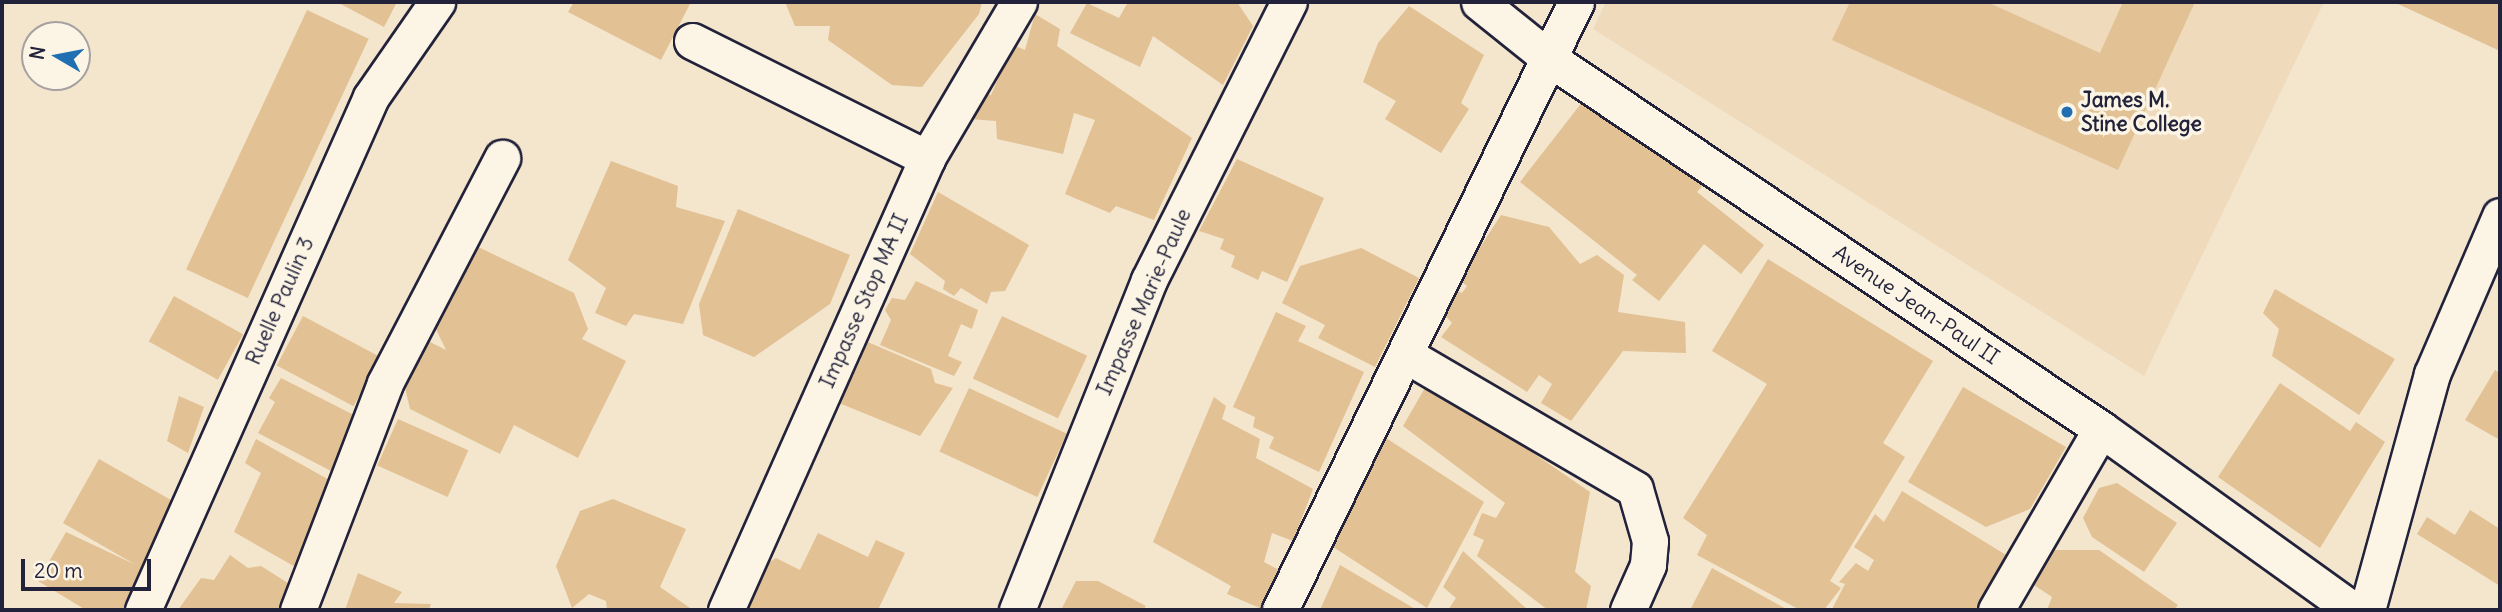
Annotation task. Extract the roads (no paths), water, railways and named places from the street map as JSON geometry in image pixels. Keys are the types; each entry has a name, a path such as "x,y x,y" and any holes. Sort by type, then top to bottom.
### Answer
{"street":[{"name":"Ruelle Paulin 3","path":"143,610 370,97 436,2"},
{"name":"Impasse Stop MA II","path":"726,610 927,159 1019,2"},
{"name":"Impasse Marie-Paule","path":"1017,610 1149,280 1289,2"},
{"name":"Avenue Jean-Paul II","path":"1479,2 1550,59 2101,429 2353,610"},
{"path":"1280,610 1576,2"},
{"path":"692,41 927,159"},
{"path":"298,610 385,383 502,158"},
{"path":"2367,610 2432,374 2500,216"},
{"path":"1406,355 1635,489 1650,541 1648,565 1628,610"},
{"path":"1996,610 2101,429"}],"place":[{"name":"James M. Stine College","path":"2067,112"}]}
